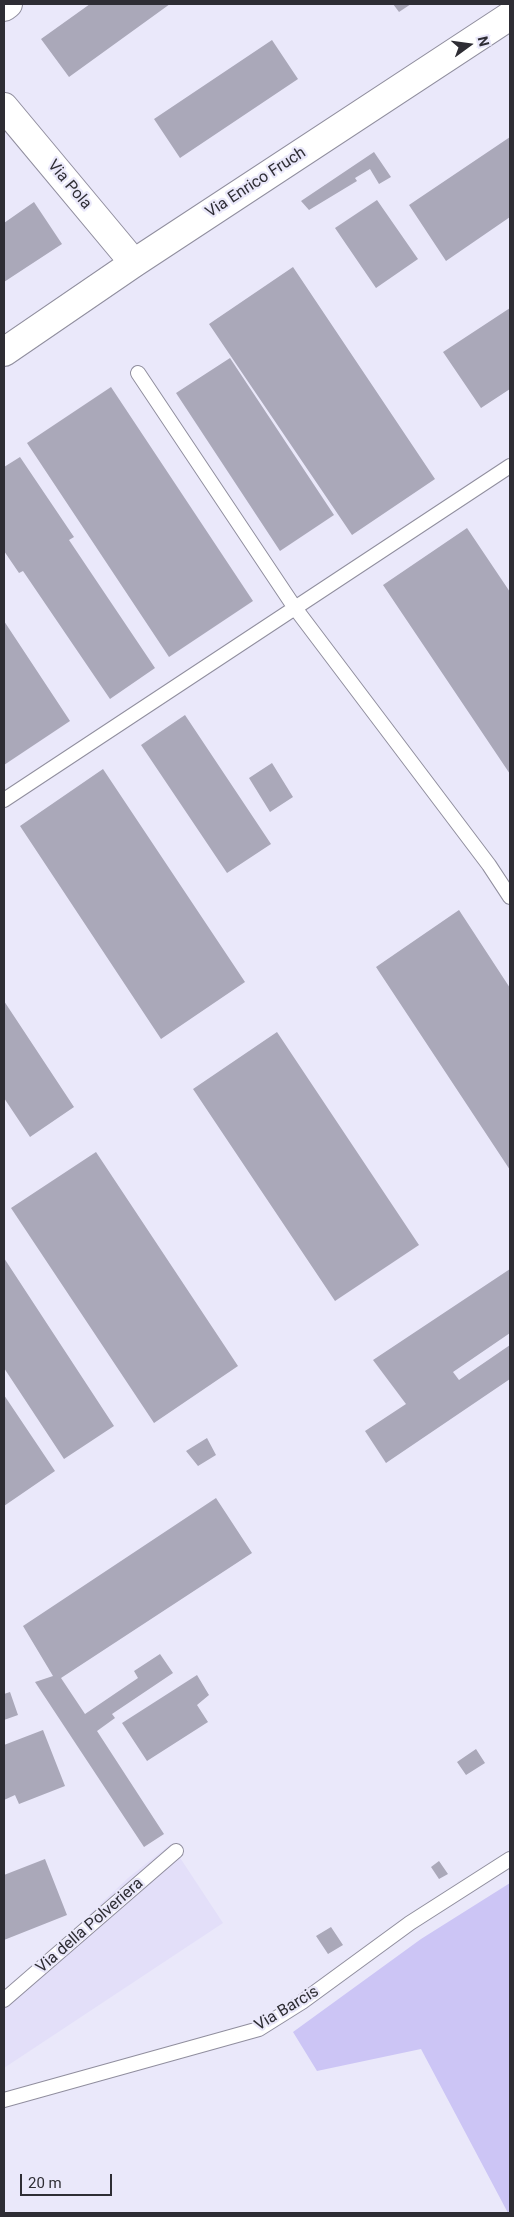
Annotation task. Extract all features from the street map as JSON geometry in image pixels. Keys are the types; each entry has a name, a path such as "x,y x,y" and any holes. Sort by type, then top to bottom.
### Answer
{"street":[{"path":"4,7 8,4"},
{"name":"Via Enrico Fruch","path":"4,352 134,263 510,16"},
{"name":"Via Pola","path":"4,107 134,263"}],"lane":[{"path":"138,374 295,608 510,897"},
{"path":"4,800 510,466"},
{"name":"Via della Polveriera","path":"4,2000 176,1851"},
{"name":"Via Barcis","path":"4,2100 259,2029 302,2002 410,1923 510,1860"}],"shaded area":[{"path":"171,1844 223,1923 4,2068 4,1995 128,1878"},
{"path":"510,1883 510,2213 508,2213 421,2049 317,2071 293,2032 421,1939"}],"building":[{"path":"90,4 170,4 69,77 41,39"},
{"path":"393,4 411,4 399,12"},
{"path":"272,40 298,79 180,158 154,119"},
{"path":"510,137 510,217 446,261 409,205"},
{"path":"374,152 391,177 379,184 370,169 355,178 357,181 309,210 301,201"},
{"path":"377,200 418,259 376,288 335,228"},
{"path":"34,202 62,244 4,282 4,223"},
{"path":"293,267 435,479 352,535 209,324"},
{"path":"510,308 510,389 481,408 443,352"},
{"path":"230,358 334,515 280,551 176,393"},
{"path":"111,387 253,601 169,657 27,443"},
{"path":"20,457 74,537 69,540 155,668 110,699 23,571 19,573 4,551 4,467"},
{"path":"467,528 510,592 510,774 383,585"},
{"path":"4,621 70,721 4,765"},
{"path":"185,715 271,844 227,873 141,745"},
{"path":"272,763 293,797 270,812 249,778"},
{"path":"103,769 245,982 161,1039 20,826"},
{"path":"459,910 510,988 510,1170 376,967"},
{"path":"4,1001 74,1107 30,1137 4,1098"},
{"path":"277,1032 419,1245 335,1301 193,1089"},
{"path":"96,1152 238,1366 154,1423 11,1208"},
{"path":"4,1258 114,1426 64,1459 4,1368"},
{"path":"510,1269 510,1333 453,1372 459,1380 510,1345 510,1379 386,1463 365,1431 406,1404 373,1360"},
{"path":"4,1395 55,1471 4,1506"},
{"path":"207,1438 216,1455 198,1466 186,1451"},
{"path":"216,1498 252,1553 61,1678 85,1714 138,1678 134,1671 160,1654 173,1673 112,1714 115,1718 97,1731 164,1834 144,1847 35,1682 53,1676 23,1626"},
{"path":"197,1675 209,1695 197,1705 208,1722 147,1761 122,1723"},
{"path":"10,1692 18,1715 4,1720 4,1694"},
{"path":"43,1730 65,1786 19,1804 15,1795 4,1800 4,1745"},
{"path":"476,1749 485,1763 466,1775 457,1762"},
{"path":"45,1859 67,1915 4,1940 4,1875"},
{"path":"439,1861 448,1874 439,1879 431,1867"},
{"path":"331,1927 343,1945 328,1954 316,1936"}]}
